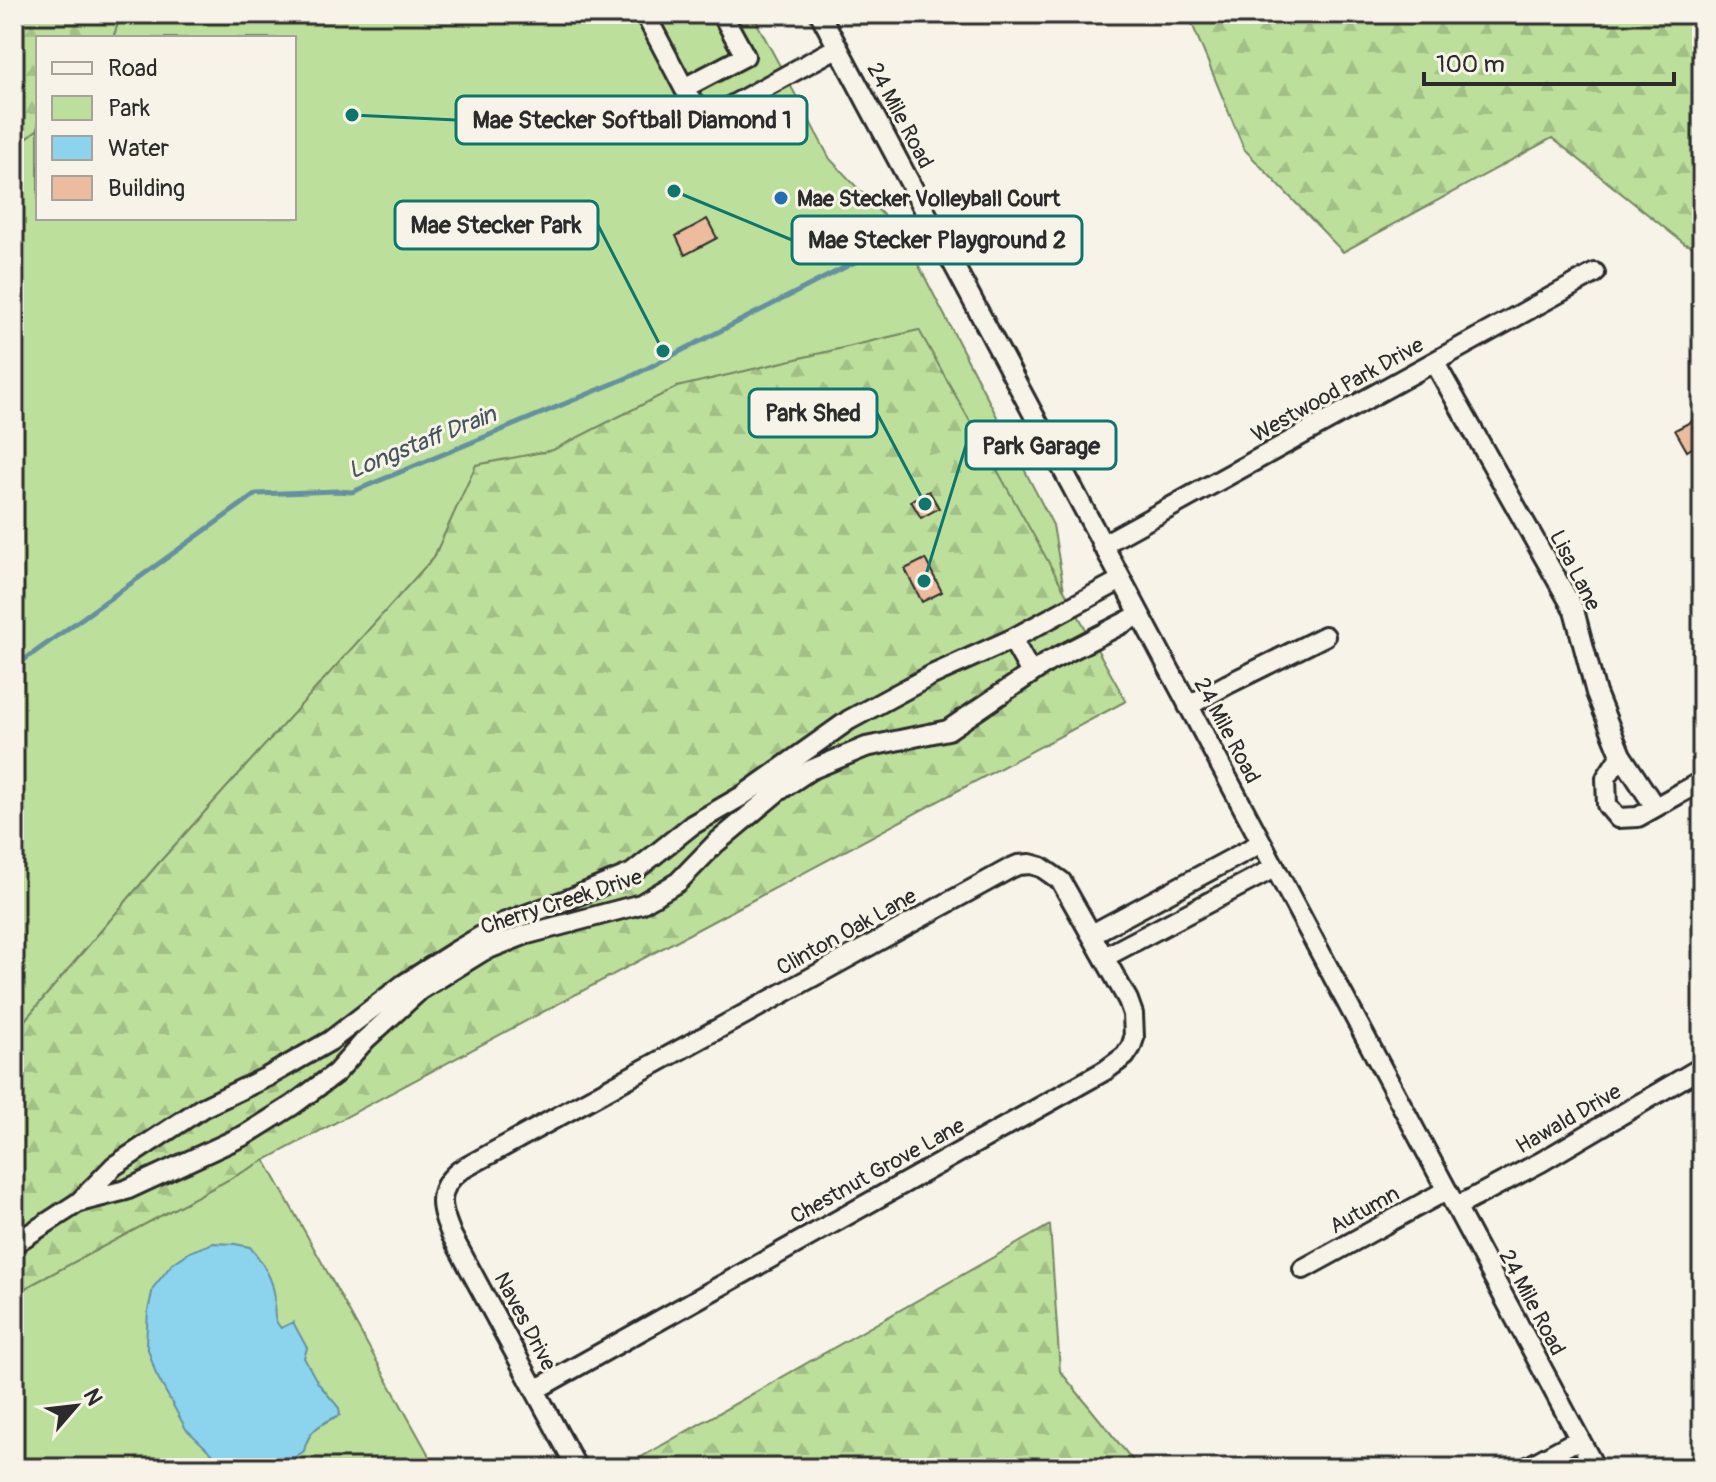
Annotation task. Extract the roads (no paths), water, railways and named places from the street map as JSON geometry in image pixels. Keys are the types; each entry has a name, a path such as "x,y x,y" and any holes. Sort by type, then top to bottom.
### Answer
{"street":[{"path":"645,14 697,108 717,121 722,111 838,47"},
{"path":"684,88 745,56 722,14"},
{"name":"24 Mile Road","path":"820,14 1595,1468"},
{"name":"Westwood Park Drive","path":"1102,545 1595,273"},
{"name":"Lisa Lane","path":"1435,363 1574,610 1596,693 1621,755 1655,807"},
{"name":"Cherry Creek Drive","path":"79,1202 126,1190 245,1135 293,1105 336,1073 416,984 524,935 641,904 678,882 780,780 849,720 932,675 1012,639 1121,580"},
{"name":"Cherry Creek Drive","path":"14,1244 79,1202 114,1166 202,1108 267,1077 330,1041 503,923 632,873 692,825 742,796 866,747 948,730 1031,673 1139,615"},
{"path":"1188,706 1325,636"},
{"path":"1012,639 1031,673"},
{"path":"1621,755 1606,778 1607,805 1618,818 1638,817 1702,781"},
{"path":"1092,934 1261,843"},
{"name":"Clinton Oak Lane","path":"442,1195 448,1181 459,1171 1018,865 1041,867 1061,881 1092,934"},
{"path":"1105,957 1274,868"},
{"name":"Chestnut Grove Lane","path":"535,1390 1116,1063 1131,1047 1135,1027 1133,1014 1092,934"},
{"name":"Hawald Drive","path":"1456,1207 1541,1162 1702,1067"},
{"path":"151,1142 170,1170"},
{"name":"Autumn","path":"1303,1269 1447,1190"},
{"name":"Naves Drive","path":"442,1195 444,1218 452,1236 577,1468"},
{"path":"1526,1468 1579,1439"}],"water":[{"path":"213,1243 250,1247 254,1252 273,1286 278,1324 281,1328 293,1322 307,1348 304,1358 318,1383 339,1408 340,1415 317,1428 304,1451 276,1466 227,1468 186,1429 156,1374 146,1343 153,1288 172,1264 190,1252"}],"waterway":[{"name":"Longstaff Drain","path":"14,667 256,494 352,492 634,375 861,259"}],"place":[{"name":"Mae Stecker Softball Diamond 1","path":"352,115"},
{"name":"Mae Stecker Playground 2","path":"674,191"},
{"name":"Mae Stecker Volleyball Court","path":"781,198"},
{"name":"Mae Stecker Park","path":"663,351"},
{"name":"Park Shed","path":"925,504"},
{"name":"Park Garage","path":"924,581"}]}
